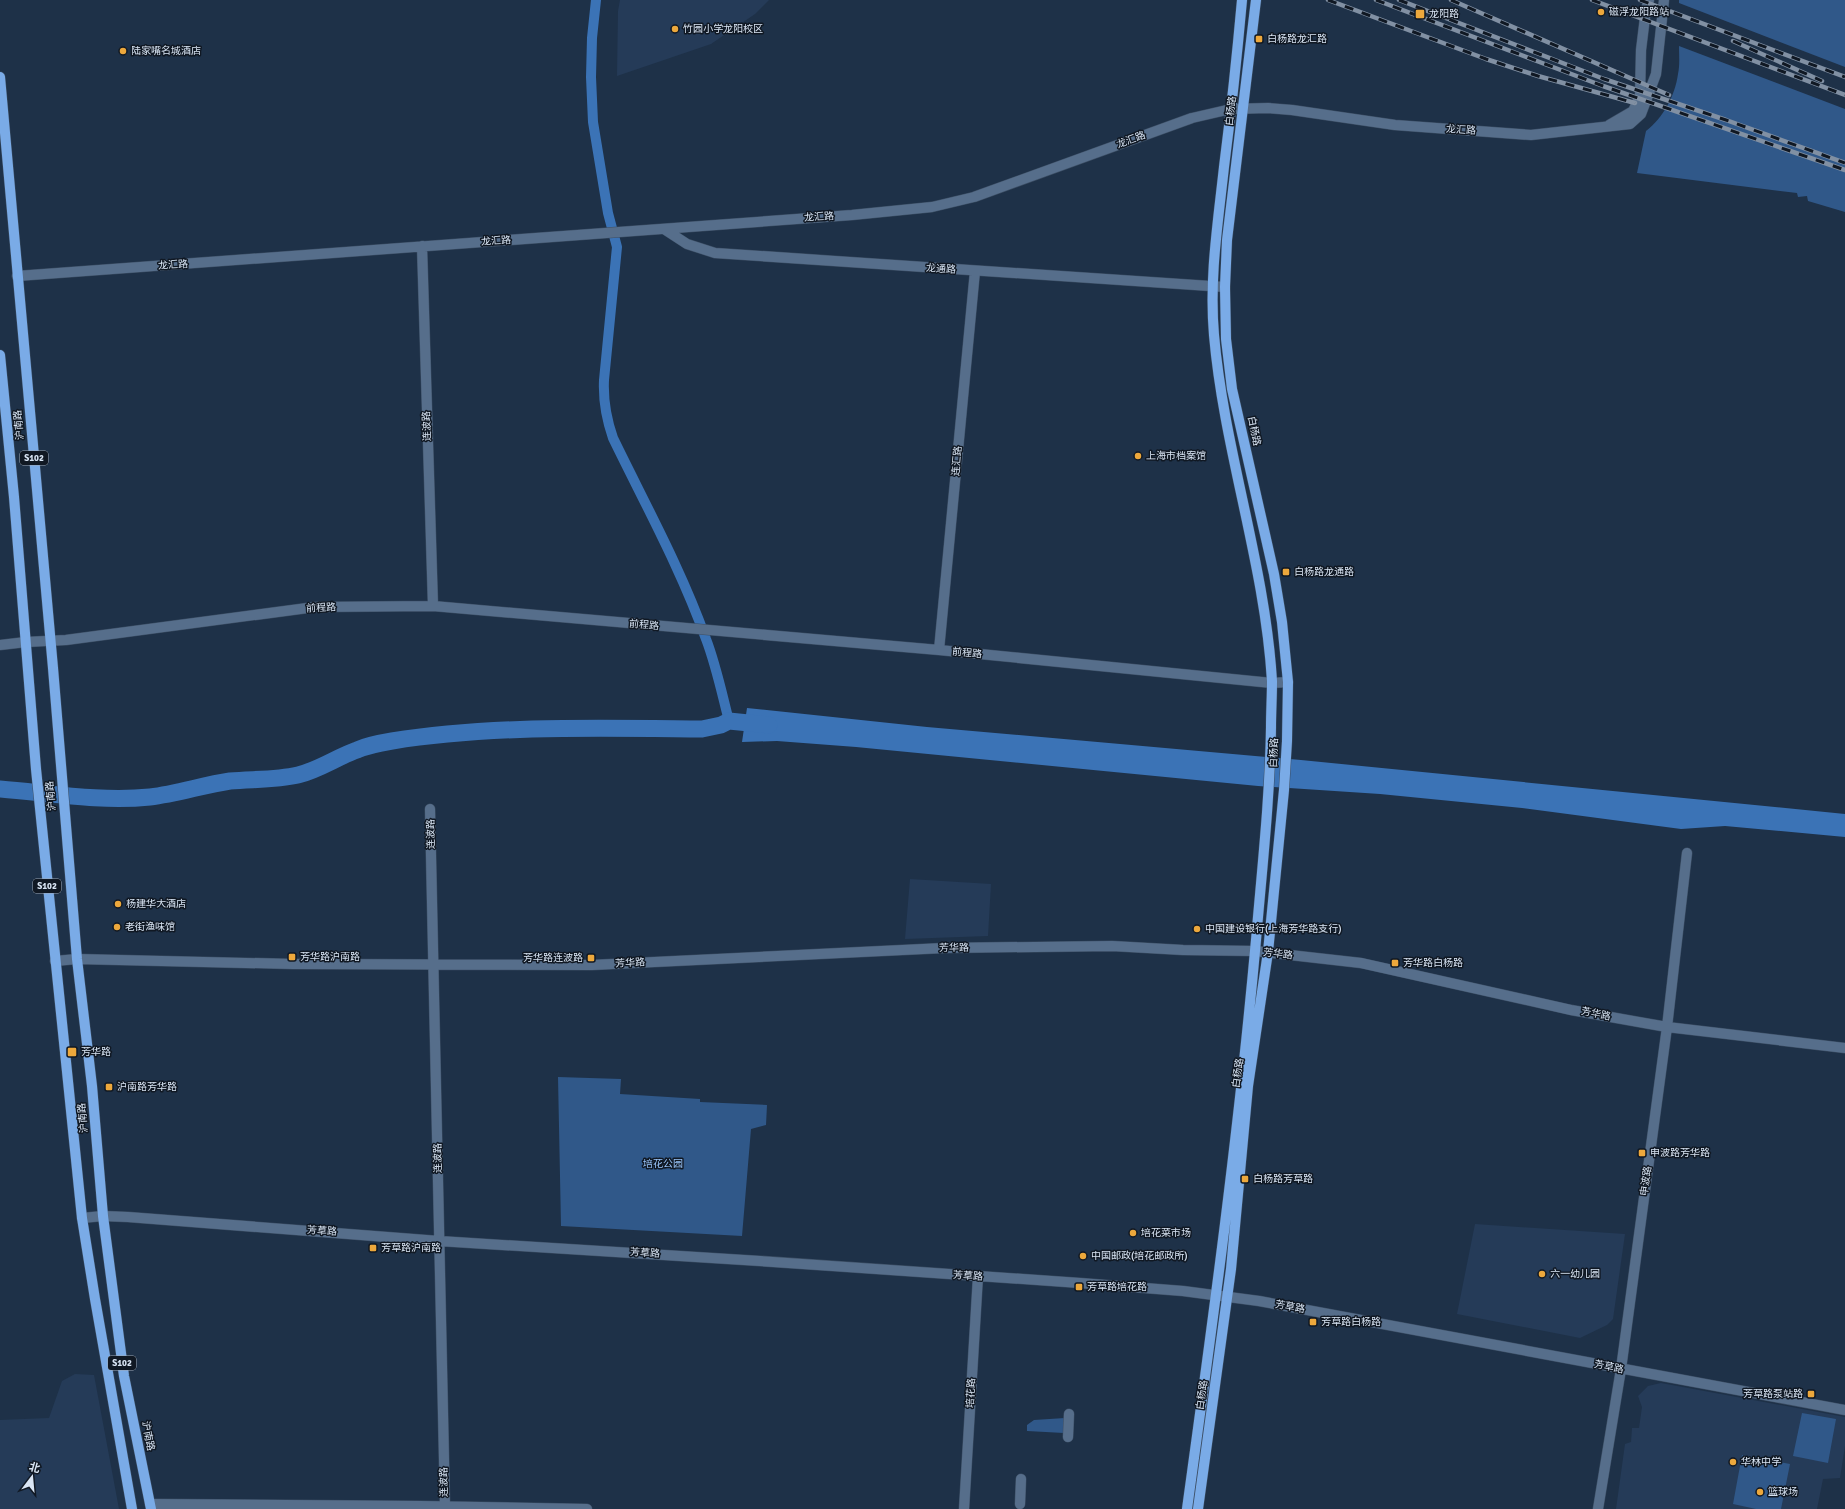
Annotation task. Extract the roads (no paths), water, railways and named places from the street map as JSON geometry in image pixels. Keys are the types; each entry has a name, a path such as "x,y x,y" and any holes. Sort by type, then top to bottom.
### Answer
{"main road":[{"name":"白杨路","path":"1187,1509 1216,1295 1252,994 1269,790 1271,741 1272,682 1266,622 1223,397 1214,335 1212,287 1242,0"},
{"name":"白杨路","path":"1198,1509 1227,1296 1248,1086 1268,952 1284,790 1287,741 1288,682 1282,622 1274,574 1232,389 1226,339 1225,287 1227,240 1256,0"},
{"name":"沪南路","path":"0,77 77,959 92,1086 103,1216 124,1376 150,1506"},
{"name":"沪南路","path":"0,355 14,497 36,769 82,1218 132,1509"}],"street":[{"name":"龙汇路","path":"1605,127 1633,111 1640,96 1641,50 1648,0"},
{"name":"龙汇路","path":"17,276 892,212 946,204 986,193 1192,118 1231,109 1268,108 1292,110 1395,124 1532,135 1630,124 1641,114 1656,74 1664,0"},
{"name":"龙通路","path":"664,229 687,244 715,253 1225,287"},
{"name":"连波路","path":"422,246 433,606"},
{"name":"连汇路","path":"939,650 975,271"},
{"name":"前程路","path":"0,645 66,640 315,607 433,606 939,650 1272,682 1288,682"},
{"name":"连波路","path":"430,809 445,1506"},
{"name":"申波路","path":"1598,1509 1621,1369 1667,1028 1687,853"},
{"name":"芳华路","path":"55,961 77,959 434,965 592,965 944,948 1112,946 1183,950 1255,951 1361,963 1571,1010 1667,1028 1845,1048"},
{"name":"芳草路","path":"82,1218 103,1216 439,1241 978,1276 1227,1296 1845,1410"},
{"name":"培花路","path":"964,1509 978,1276"},
{"path":"1068,1437 1069,1414"},
{"path":"1020,1504 1021,1479"},
{"path":"150,1506 445,1506 587,1509"}],"waterway":[{"path":"596,0 592,38 591,77 593,122 608,213 617,247 604,380 604,395 608,423 613,438 674,562 696,613 713,659 729,721"},
{"path":"0,789 94,798 150,797 230,781 290,777 306,773 370,745 430,736 507,730 625,728 702,729 721,725 729,721 769,725"}],"railway":[{"path":"1328,0 1486,59 1538,76 1635,103"},
{"path":"1376,0 1603,86 1845,170"},
{"path":"1399,0 1604,79 1726,120 1845,163"},
{"path":"1451,0 1669,95"},
{"path":"1592,0 1845,95"},
{"path":"1640,0 1845,77"},
{"path":"1733,41 1822,81"}],"place":[{"name":"磁浮龙阳路站","path":"1601,12"},
{"name":"龙阳路","path":"1420,14"},
{"name":"竹园小学龙阳校区","path":"675,29"},
{"name":"白杨路龙汇路","path":"1259,39"},
{"name":"陆家嘴名城酒店","path":"123,51"},
{"name":"上海市档案馆","path":"1138,456"},
{"name":"白杨路龙通路","path":"1286,572"},
{"name":"杨建华大酒店","path":"118,904"},
{"name":"老街渔味馆","path":"117,927"},
{"name":"中国建设银行(上海芳华路支行)","path":"1197,929"},
{"name":"芳华路沪南路","path":"292,957"},
{"name":"芳华路连波路","path":"591,958"},
{"name":"芳华路白杨路","path":"1395,963"},
{"name":"芳华路","path":"72,1052"},
{"name":"沪南路芳华路","path":"109,1087"},
{"name":"申波路芳华路","path":"1642,1153"},
{"name":"白杨路芳草路","path":"1245,1179"},
{"name":"培花菜市场","path":"1133,1233"},
{"name":"芳草路沪南路","path":"373,1248"},
{"name":"中国邮政(培花邮政所)","path":"1083,1256"},
{"name":"六一幼儿园","path":"1542,1274"},
{"name":"芳草路培花路","path":"1079,1287"},
{"name":"芳草路白杨路","path":"1313,1322"},
{"name":"芳草路泵站路","path":"1811,1394"},
{"name":"华林中学","path":"1733,1462"},
{"name":"篮球场","path":"1760,1492"}],"park label":[{"name":"培花公园","path":"663,1164"}]}
